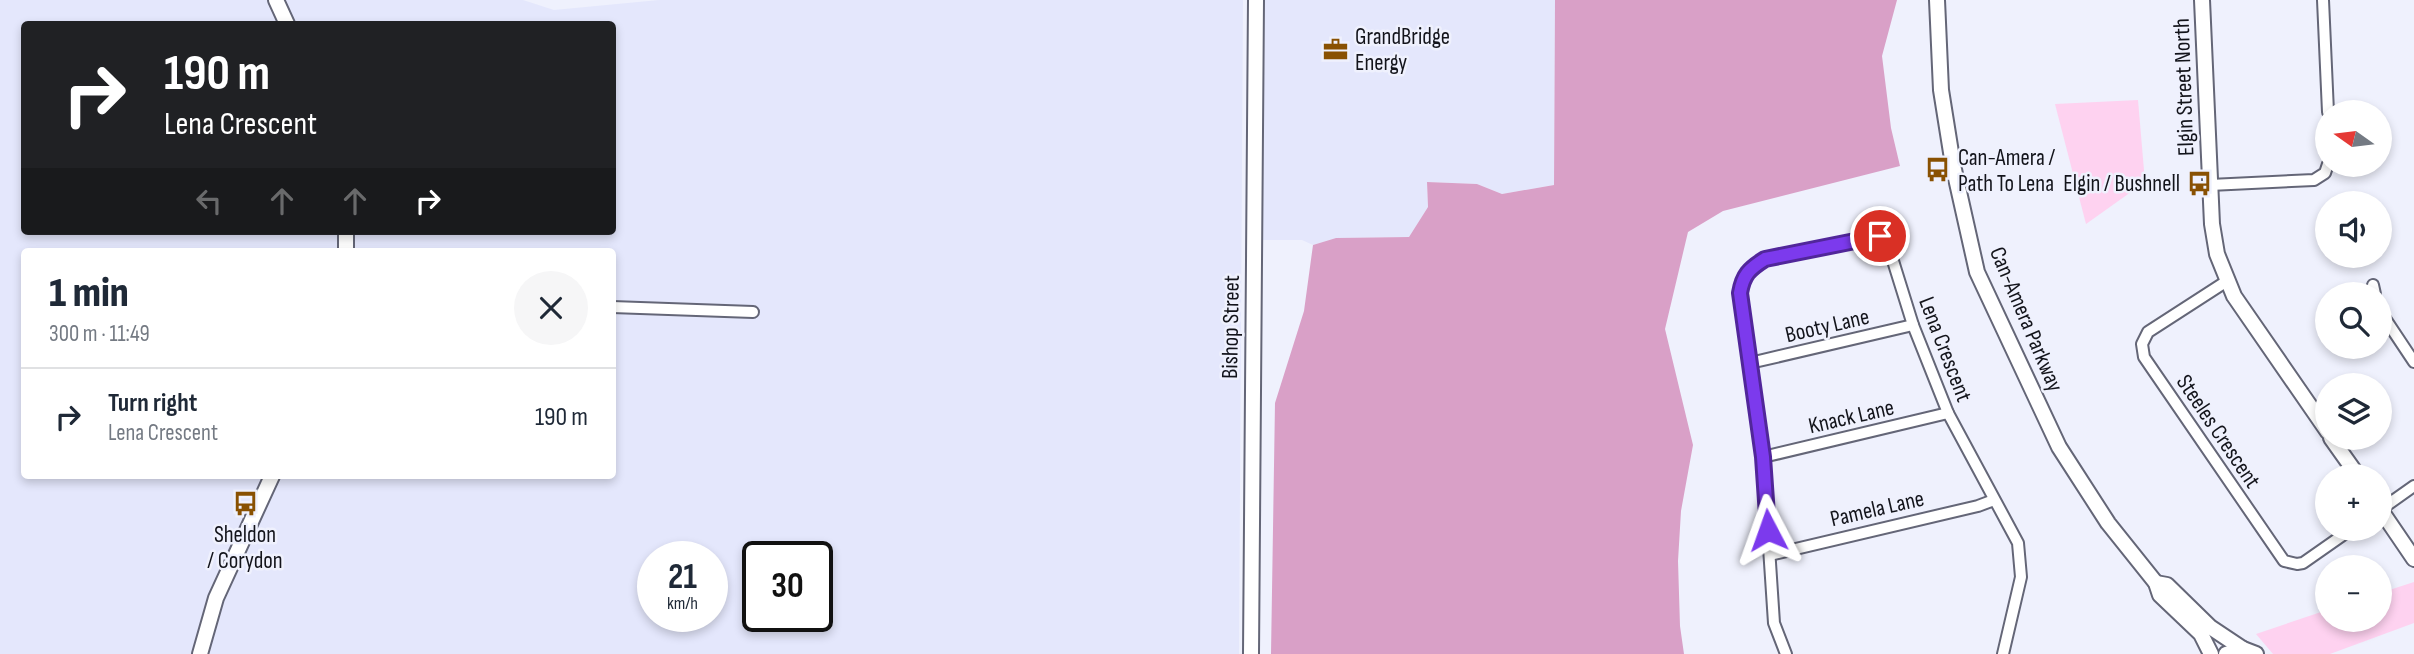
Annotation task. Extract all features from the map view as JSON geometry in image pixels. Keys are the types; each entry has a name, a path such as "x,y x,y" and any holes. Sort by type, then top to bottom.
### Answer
{"main road":[{"path":"276,0 286,21"},
{"name":"Bishop Street","path":"1251,654 1256,0"},
{"name":"Can-Amera Parkway","path":"1937,0 1941,90 1953,165 1978,272 2059,447 2108,523 2156,583 2160,595 2201,634 2211,654"},
{"name":"Elgin Street North","path":"2202,0 2213,239 2234,296 2315,413"},
{"path":"200,654 216,598 271,479"},
{"path":"2392,527 2414,559"},
{"name":"Can-Amera Parkway","path":"2156,583 2167,585 2210,627 2249,652"},
{"path":"2226,654 2249,652"}],"street":[{"path":"2323,0 2327,100"},
{"path":"2210,185 2314,180 2319,177"},
{"name":"Lena Crescent","path":"1786,654 1774,622 1763,457 1740,293 1742,283 1749,269 1765,259 1880,236 1889,248 1913,325 1948,413 2018,543 2021,577 2003,654"},
{"name":"Steeles Crescent","path":"2227,281 2148,332 2142,344 2144,357 2284,561 2303,563 2334,541"},
{"path":"616,307 752,312"},
{"name":"Booty Lane","path":"1750,363 1913,325"},
{"path":"2392,328 2412,355"},
{"name":"Knack Lane","path":"1763,457 1948,413"},
{"path":"2392,501 2414,486"},
{"name":"Pamela Lane","path":"1770,555 1994,500"}],"shaded area":[{"path":"0,0 523,0 554,10 659,0 1243,0 1239,654 0,654"},
{"path":"1265,0 1555,0 1554,185 1502,194 1477,184 1427,182 1428,207 1409,237 1336,238 1313,245 1302,240 1262,240"},
{"path":"1555,0 1897,0 1882,56 1891,128 1900,166 1723,211 1688,232 1665,329 1693,445 1681,511 1678,561 1680,626 1684,654 1271,654 1275,403 1304,311 1313,245 1336,238 1409,237 1428,207 1427,182 1477,184 1502,194 1554,185"},
{"path":"2138,100 2145,182 2086,224 2055,104"},
{"path":"2414,582 2414,623 2392,631 2392,589"},
{"path":"2315,614 2315,632 2390,632 2330,654 2273,654 2256,634"}],"place":[{"name":"GrandBridge Energy","path":"1335,49"},
{"name":"Can-Amera / Path To Lena","path":"1938,170"},
{"name":"Elgin / Bushnell","path":"2200,183"},
{"name":"Sheldon / Corydon","path":"245,504"}],"route":[{"path":"1768,530 1763,457 1740,293 1744,276 1749,269 1765,259 1880,236"}]}
